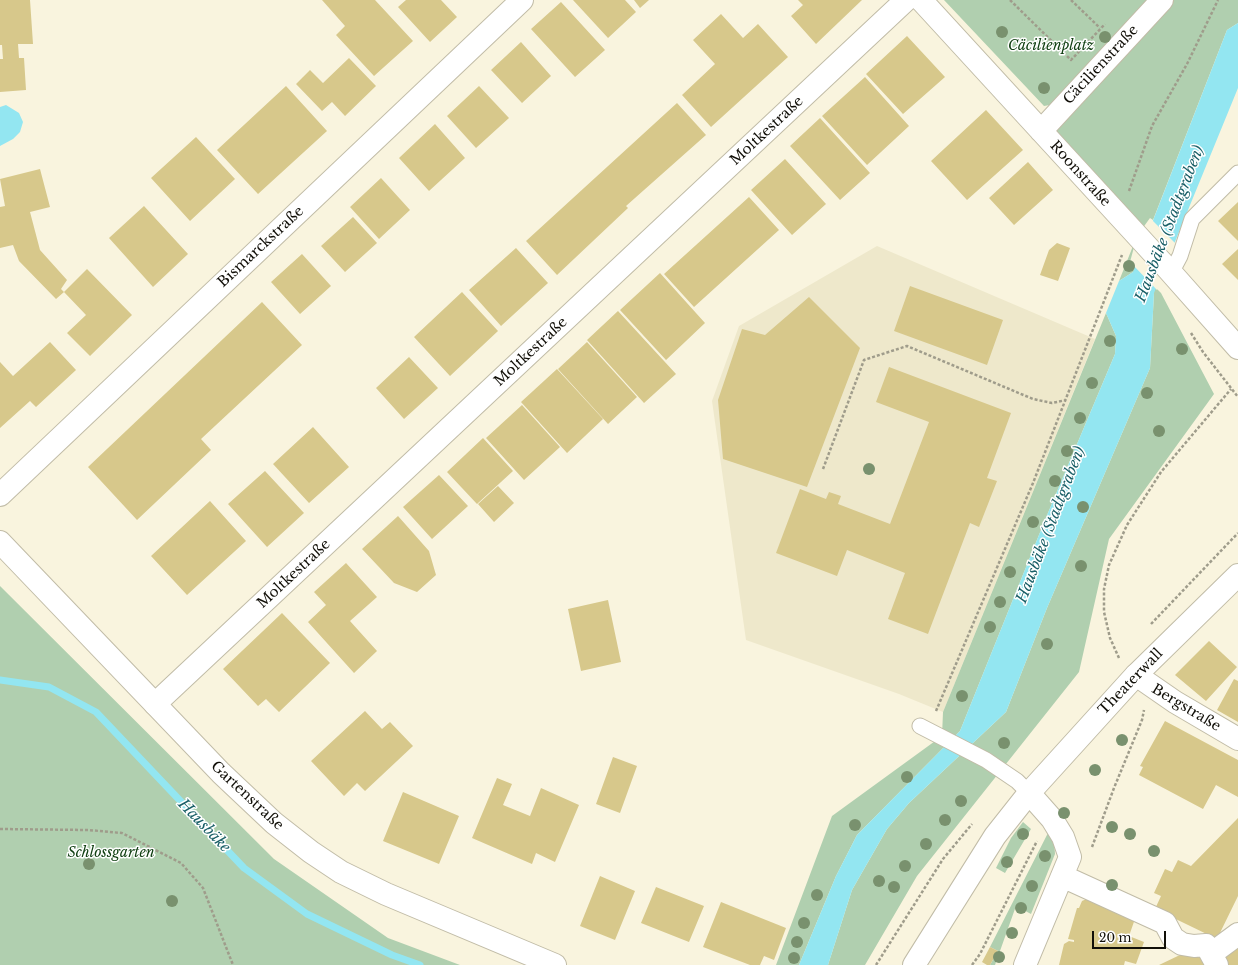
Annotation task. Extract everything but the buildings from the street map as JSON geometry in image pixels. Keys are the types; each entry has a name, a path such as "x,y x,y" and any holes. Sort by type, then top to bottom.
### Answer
{"street":[{"name":"Bismarckstraße","path":"0,495 522,0"},
{"name":"Moltkestraße","path":"155,704 906,0"},
{"name":"Roonstraße","path":"921,0 1169,270 1238,348"},
{"name":"Cäcilienstraße","path":"1041,131 1162,0"},
{"name":"Gartenstraße","path":"0,542 221,773 274,823 311,852 342,872 386,894 555,965"},
{"name":"Theaterwall","path":"914,965 991,842 1028,793 1142,680 1238,575"},
{"name":"Bergstraße","path":"1142,680 1238,739"},
{"path":"1025,965 1071,879 1070,857 1063,837 1052,819 1028,793"},
{"path":"1071,879 1165,922 1173,938 1182,944 1194,946 1206,945 1214,959 1238,934"}],"lane":[{"path":"1169,270 1180,256 1192,219 1238,173"},
{"path":"924,728 986,760 1016,781 1028,793"}],"path":[{"path":"1010,0 1071,60 1100,28 1111,19"},
{"path":"1071,0 1100,28"},
{"path":"1127,198 1152,126 1187,64 1218,0"},
{"path":"924,728 975,622 1066,400 1123,253 1139,238"},
{"path":"824,469 864,360 907,346 1033,399 1052,403 1066,400"},
{"path":"1071,879 1114,788 1142,720 1142,680 1120,661 1110,638 1104,612 1104,589 1109,565 1127,525 1161,472 1231,389 1238,397"},
{"path":"876,965 943,859 977,818"},
{"path":"0,829 88,830 122,833 181,864 203,888 233,965"}],"shaded area":[{"path":"877,246 1095,339 943,712 899,694 746,640 712,401 739,326"}],"green space":[{"name":"Cäcilienplatz","path":"944,0 1152,0 1062,103 1044,106"},
{"path":"1162,0 1238,0 1238,23 1227,30 1153,220 1150,218 1137,236 1041,131"},
{"path":"1137,236 1130,262 1161,293 1214,394 1109,539 1079,672 917,876 865,965 828,965 852,890 887,829 909,803 1006,712 1047,608 1150,368 1154,293 1133,272 1119,281"},
{"path":"1106,313 1116,336 1115,354 1045,520 960,731 857,835 836,876 799,965 776,965 832,816 942,736 943,712"},
{"name":"Schlossgarten","path":"0,586 274,859 388,938 460,965 0,965"},
{"path":"1023,822 1031,829 1005,873 996,868 1011,838"},
{"path":"1050,829 1054,840 1055,854 1031,914 1016,906 995,965 990,965 998,951 990,947"}],"water":[{"name":"Hausbäke (Stadtgraben)","path":"1238,23 1238,88 1154,293 1150,368 1047,608 1006,712 909,803 887,829 852,890 828,965 799,965 836,876 857,835 960,731 1045,520 1115,354 1116,336 1106,313 1119,281 1133,272 1227,30"},
{"path":"6,105 19,113 23,122 20,132 13,139 0,146 0,107"}],"pier":[{"path":"1151,219 1176,244 1157,290 1133,265"}],"waterway":[{"name":"Hausbäke","path":"0,680 49,687 96,712 244,868 307,914 392,955 420,965"}]}
